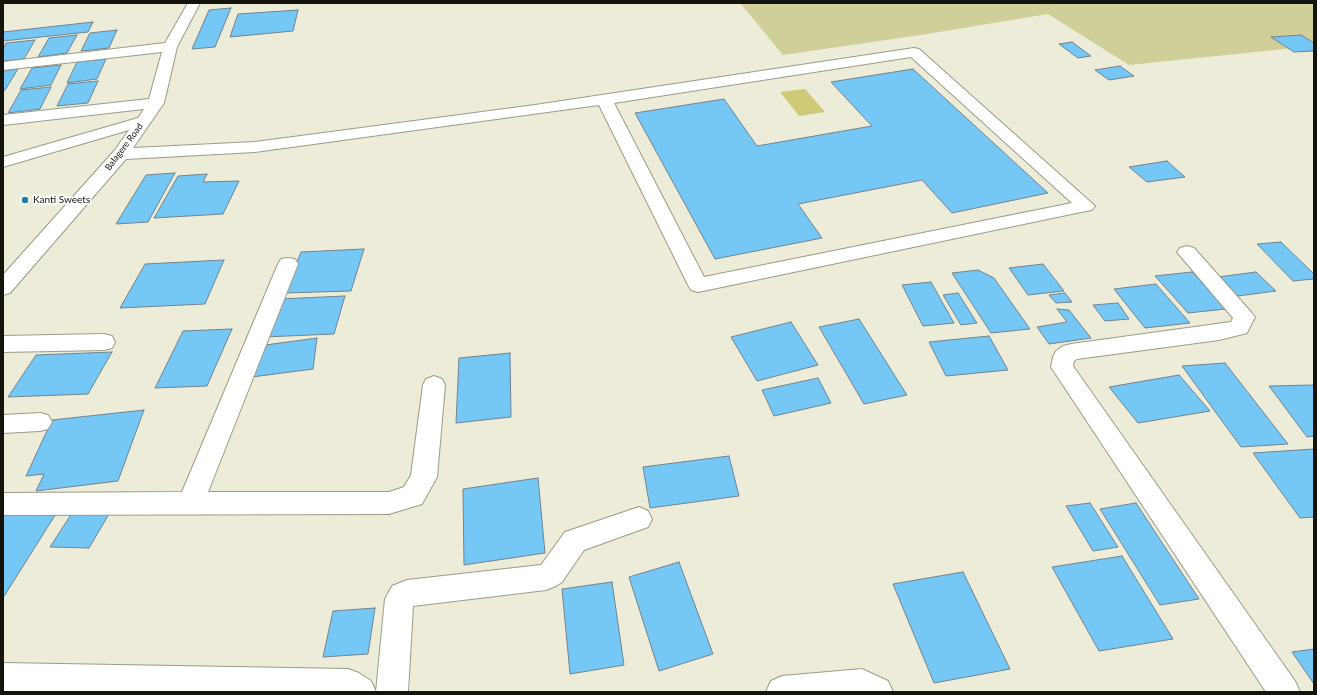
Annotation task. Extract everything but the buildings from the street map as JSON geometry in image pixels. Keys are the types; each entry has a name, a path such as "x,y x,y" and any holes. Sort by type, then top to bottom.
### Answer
{"street":[{"name":"Balagere Road","path":"3,288 121,154 144,121 156,103 170,47 194,3"},
{"path":"3,66 170,47"},
{"path":"121,154 255,147 535,110 604,99 914,52 1086,206 698,285 604,99"},
{"path":"3,120 156,103"},
{"path":"3,162 144,121"},
{"path":"1187,252 1244,317 1239,328 1071,352 1064,357 1062,367 1284,692"},
{"path":"190,504 288,264"},
{"path":"3,344 104,342"},
{"path":"3,504 389,504 413,496 424,477 434,385"},
{"path":"3,424 40,422"},
{"path":"392,692 400,599 402,596 407,593 546,577 552,573 568,549 576,541 639,519"},
{"path":"3,678 348,684 360,692"},
{"path":"782,692 862,684 877,692"}],"shaded area":[{"path":"740,3 1314,3 1314,46 1129,65 1048,14 927,34 783,55"},
{"path":"805,89 825,112 799,116 780,92"}],"place":[{"name":"Kanti Sweets","path":"25,200"}]}
